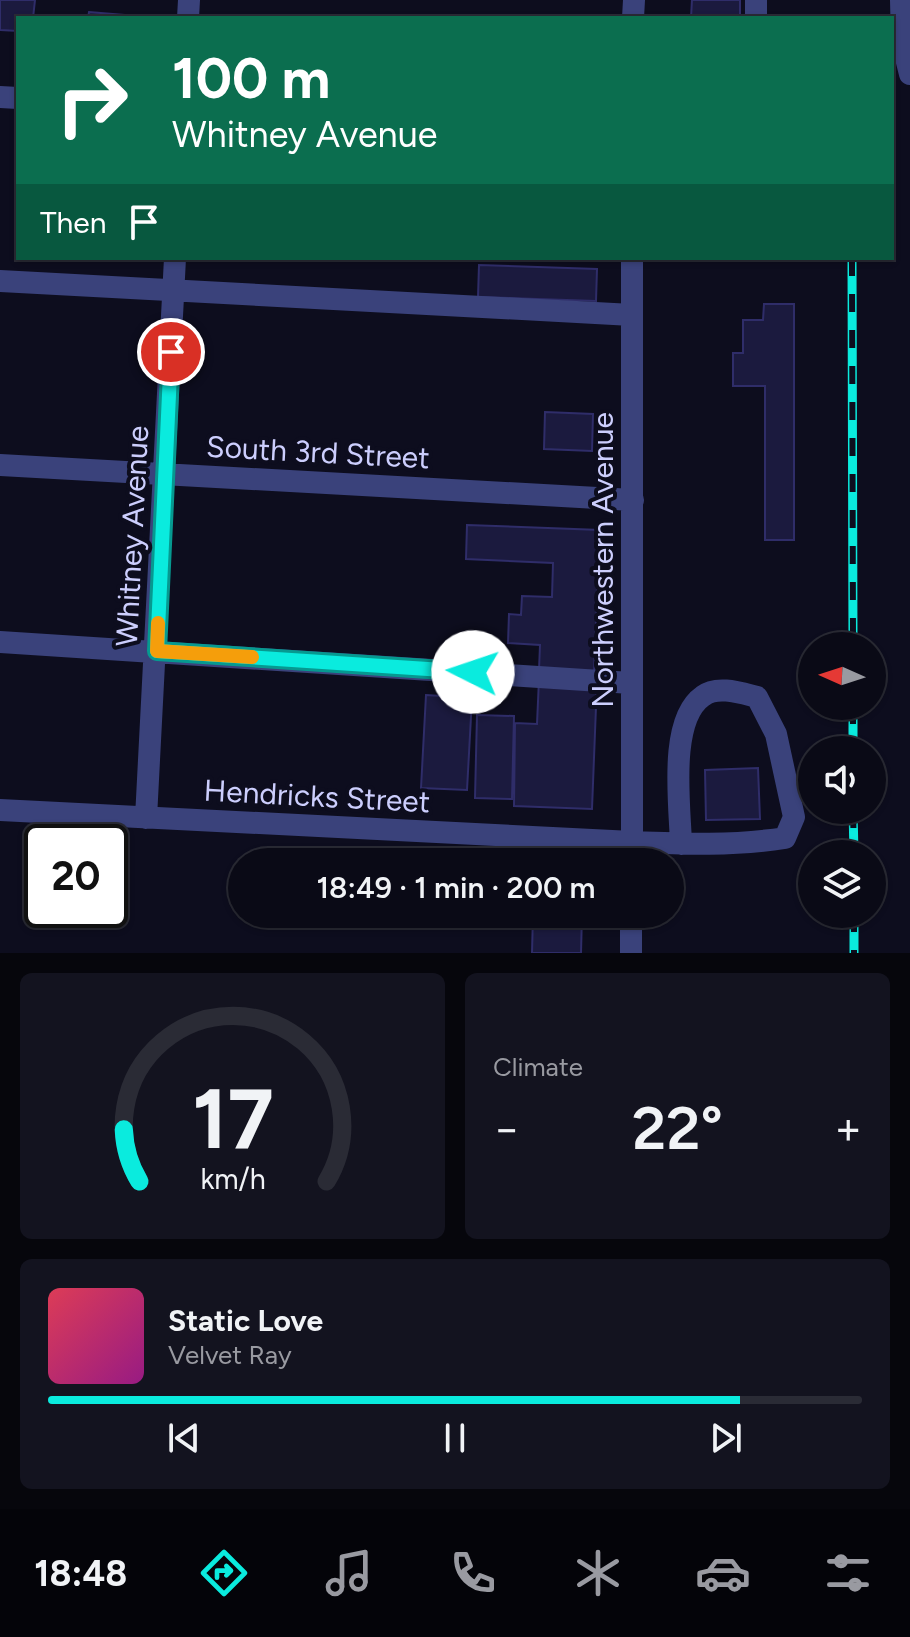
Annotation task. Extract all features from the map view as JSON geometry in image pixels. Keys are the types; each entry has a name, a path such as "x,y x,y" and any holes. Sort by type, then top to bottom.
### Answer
{"street":[{"path":"901,0 902,42 910,74"},
{"name":"Whitney Avenue","path":"146,818 175,260"},
{"name":"Northwestern Avenue","path":"632,260 632,848"},
{"path":"0,281 632,315"},
{"name":"South 3rd Street","path":"0,465 633,500"},
{"path":"0,642 631,683"},
{"name":"Hendricks Street","path":"656,848 681,844 736,846 785,838 794,817 776,734 757,697 729,690 704,694 687,713 679,757 681,844"},
{"name":"Hendricks Street","path":"0,810 575,848"},
{"path":"631,928 631,953"}],"building":[{"path":"0,0 35,0 33,16 16,16 16,31 0,30"},
{"path":"692,0 740,0 740,16 691,16"},
{"path":"89,12 136,16 88,16"},
{"path":"479,265 597,269 596,301 478,297"},
{"path":"764,304 794,304 794,540 765,540 765,386 733,386 733,353 743,353 743,320 763,320"},
{"path":"545,412 593,414 592,451 544,449"},
{"path":"467,525 600,530 594,673 539,670 540,645 508,643 509,614 521,615 522,596 552,597 553,563 466,559"},
{"path":"539,679 597,681 592,809 514,806 515,723 537,724"},
{"path":"426,695 472,698 467,790 421,788"},
{"path":"477,715 514,716 512,799 475,798"},
{"path":"758,768 760,819 706,820 705,770"},
{"path":"533,928 582,928 581,953 532,953"}],"railway":[{"path":"852,260 853,632"},
{"path":"853,720 853,736"},
{"path":"853,824 854,840"},
{"path":"854,928 854,953"}],"slow traffic":[{"path":"158,623 157,651 252,657"}],"route":[{"path":"171,352 157,651 473,672"}]}
